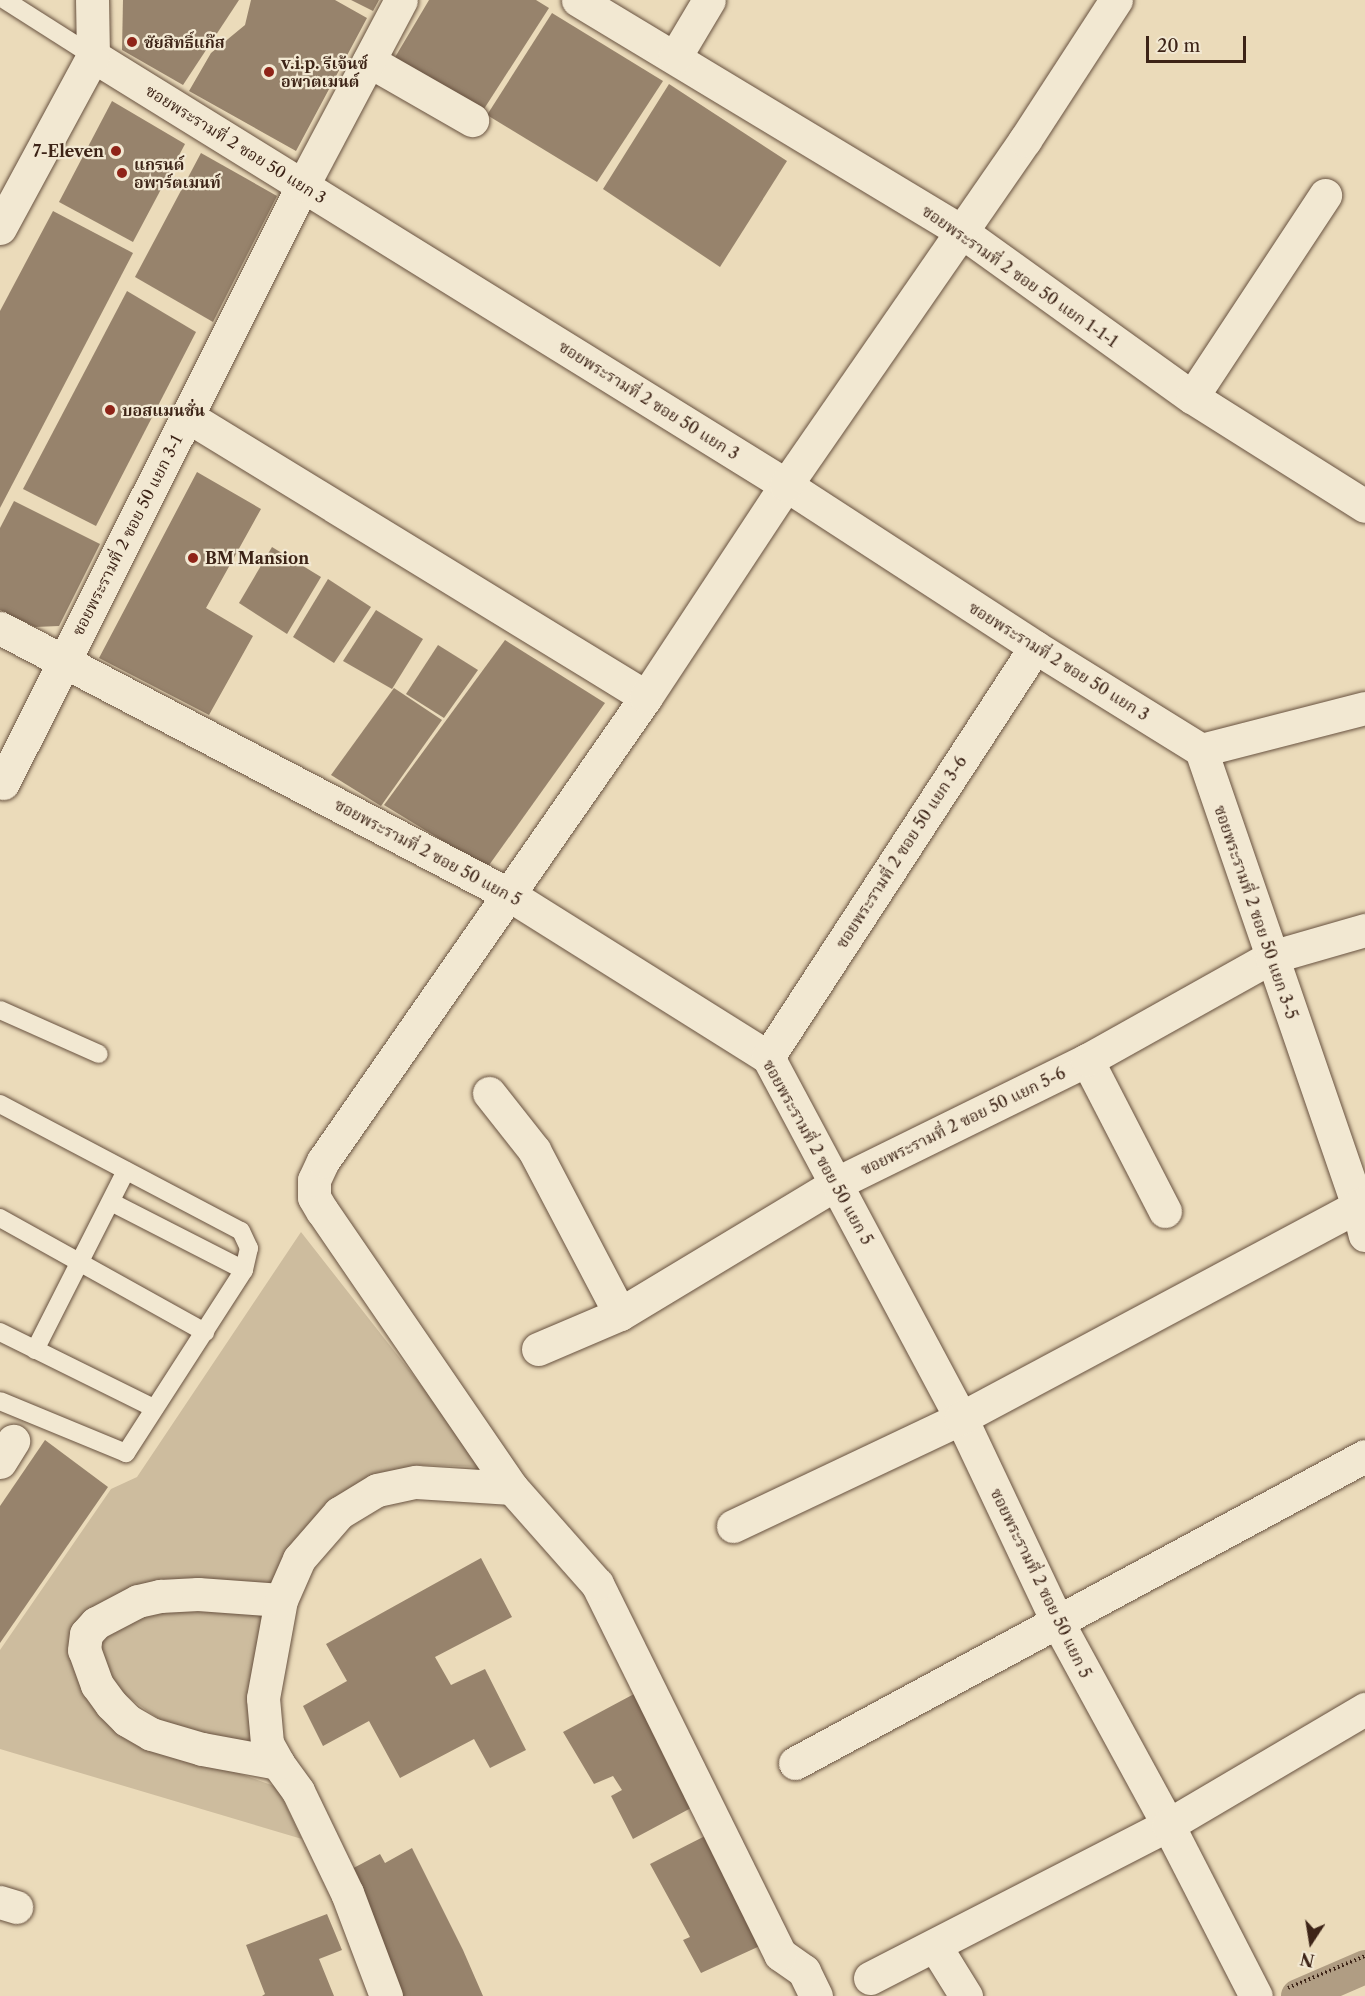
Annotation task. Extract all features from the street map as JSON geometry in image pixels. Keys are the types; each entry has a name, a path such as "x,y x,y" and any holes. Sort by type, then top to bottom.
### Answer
{"street":[{"path":"0,228 93,56 92,0"},
{"name":"ซอยพระรามที่ 2 ซอย 50 แยก 3-1","path":"3,783 303,185 401,0"},
{"name":"ซอยพระรามที่ 2 ซอย 50 แยก 1-1-1","path":"578,0 962,232 1192,398 1365,506"},
{"path":"675,57 709,0"},
{"path":"816,1996 804,1971 780,1954 775,1945 597,1584 512,1488 322,1211 314,1197 314,1180 323,1161 411,1038 508,894 646,697 786,485 962,232 1116,0"},
{"name":"ซอยพระรามที่ 2 ซอย 50 แยก 3","path":"93,56 786,485 1035,647 1201,750"},
{"path":"369,61 472,120"},
{"path":"1192,398 1325,195"},
{"path":"187,416 646,697"},
{"name":"ซอยพระรามที่ 2 ซอย 50 แยก 5","path":"0,628 508,894 768,1057 961,1418 1058,1623 1168,1825 1268,1994"},
{"name":"ซอยพระรามที่ 2 ซอย 50 แยก 3-6","path":"768,1057 1035,647"},
{"path":"1201,750 1365,708"},
{"name":"ซอยพระรามที่ 2 ซอย 50 แยก 3-5","path":"1201,750 1271,957 1361,1203 1365,1235"},
{"name":"ซอยพระรามที่ 2 ซอย 50 แยก 5-6","path":"538,1349 620,1314 837,1183 1086,1060 1271,957 1365,930"},
{"path":"1086,1060 1165,1211"},
{"path":"489,1093 534,1150 620,1314"},
{"path":"733,1526 961,1418 1361,1203"},
{"path":"795,1763 1365,1456"},
{"path":"386,1996 342,1884 298,1791 267,1743 263,1698 281,1600 299,1559 339,1513 377,1490 416,1482 512,1488"},
{"path":"278,1763 202,1749 151,1734 111,1704 97,1685 84,1650 86,1634 96,1623 138,1601 160,1596 198,1594 281,1600"},
{"path":"870,1978 1168,1825 1365,1709"},
{"path":"936,1946 966,1996"}],"lane":[{"path":"5,0 93,56"},
{"path":"0,1010 99,1054"},
{"path":"0,1104 241,1231 249,1248 244,1270 126,1453 0,1401"},
{"path":"35,1350 126,1172"},
{"path":"111,1202 244,1270"},
{"path":"0,1218 79,1264 206,1332"},
{"path":"0,1332 154,1408"}],"path":[{"path":"1268,1994 1365,1956"}],"shaded area":[{"path":"301,1232 485,1467 419,1465 370,1478 290,1549 267,1589 110,1602 78,1677 229,1770 277,1787 302,1839 0,1749 0,1650 111,1489 137,1477"},
{"path":"167,1607 262,1615 253,1736 244,1743 169,1726 115,1688 98,1644 106,1628"}],"building":[{"path":"123,0 239,0 183,85 122,50"},
{"name":"v.i.p. รีเจ้นซ์ อพาตเมนต์","path":"251,0 335,0 367,18 296,151 189,91 211,53 245,25"},
{"path":"351,0 379,0 373,11"},
{"path":"429,0 536,0 549,8 482,112 394,59"},
{"path":"552,13 663,81 597,182 487,115"},
{"path":"669,84 787,161 720,267 603,189"},
{"name":"แกรนด์ อพาร์ตเมนท์","path":"112,101 185,144 133,242 59,202"},
{"path":"201,153 277,196 213,322 135,277"},
{"path":"53,211 133,253 0,508 0,311"},
{"name":"บอสแมนชั่น","path":"127,291 196,332 96,526 23,489"},
{"name":"BM Mansion","path":"197,472 261,509 206,608 253,636 209,715 99,658"},
{"path":"14,501 100,544 59,626 35,627 0,610 0,528"},
{"path":"272,547 321,577 287,634 239,603"},
{"path":"328,579 371,607 334,663 293,637"},
{"path":"376,610 423,639 392,689 343,661"},
{"path":"505,640 605,703 487,868 384,805"},
{"path":"438,645 478,670 444,718 406,694"},
{"path":"394,688 442,720 381,806 331,775"},
{"path":"45,1440 108,1487 0,1643 0,1506"},
{"path":"481,1558 512,1617 435,1657 451,1685 485,1669 526,1750 490,1768 474,1739 400,1778 369,1721 323,1746 303,1706 347,1681 326,1644"},
{"path":"634,1694 691,1808 633,1839 611,1796 622,1790 613,1776 594,1784 563,1732"},
{"path":"705,1836 762,1945 701,1973 683,1940 690,1937 650,1864"},
{"path":"412,1848 463,1950 483,1996 398,1996 346,1872 380,1854 385,1863"},
{"path":"327,1914 342,1950 319,1959 334,1996 262,1996 265,1994 246,1945"}],"waterway":[{"path":"1298,1996 1365,1967"}],"place":[{"name":"ชัยสิทธิ์แก๊ส","path":"132,42"},
{"name":"v.i.p. รีเจ้นซ์ อพาตเมนต์","path":"269,72"},
{"name":"7-Eleven","path":"116,151"},
{"name":"แกรนด์ อพาร์ตเมนท์","path":"122,173"},
{"name":"บอสแมนชั่น","path":"110,410"},
{"name":"BM Mansion","path":"193,558"}]}
